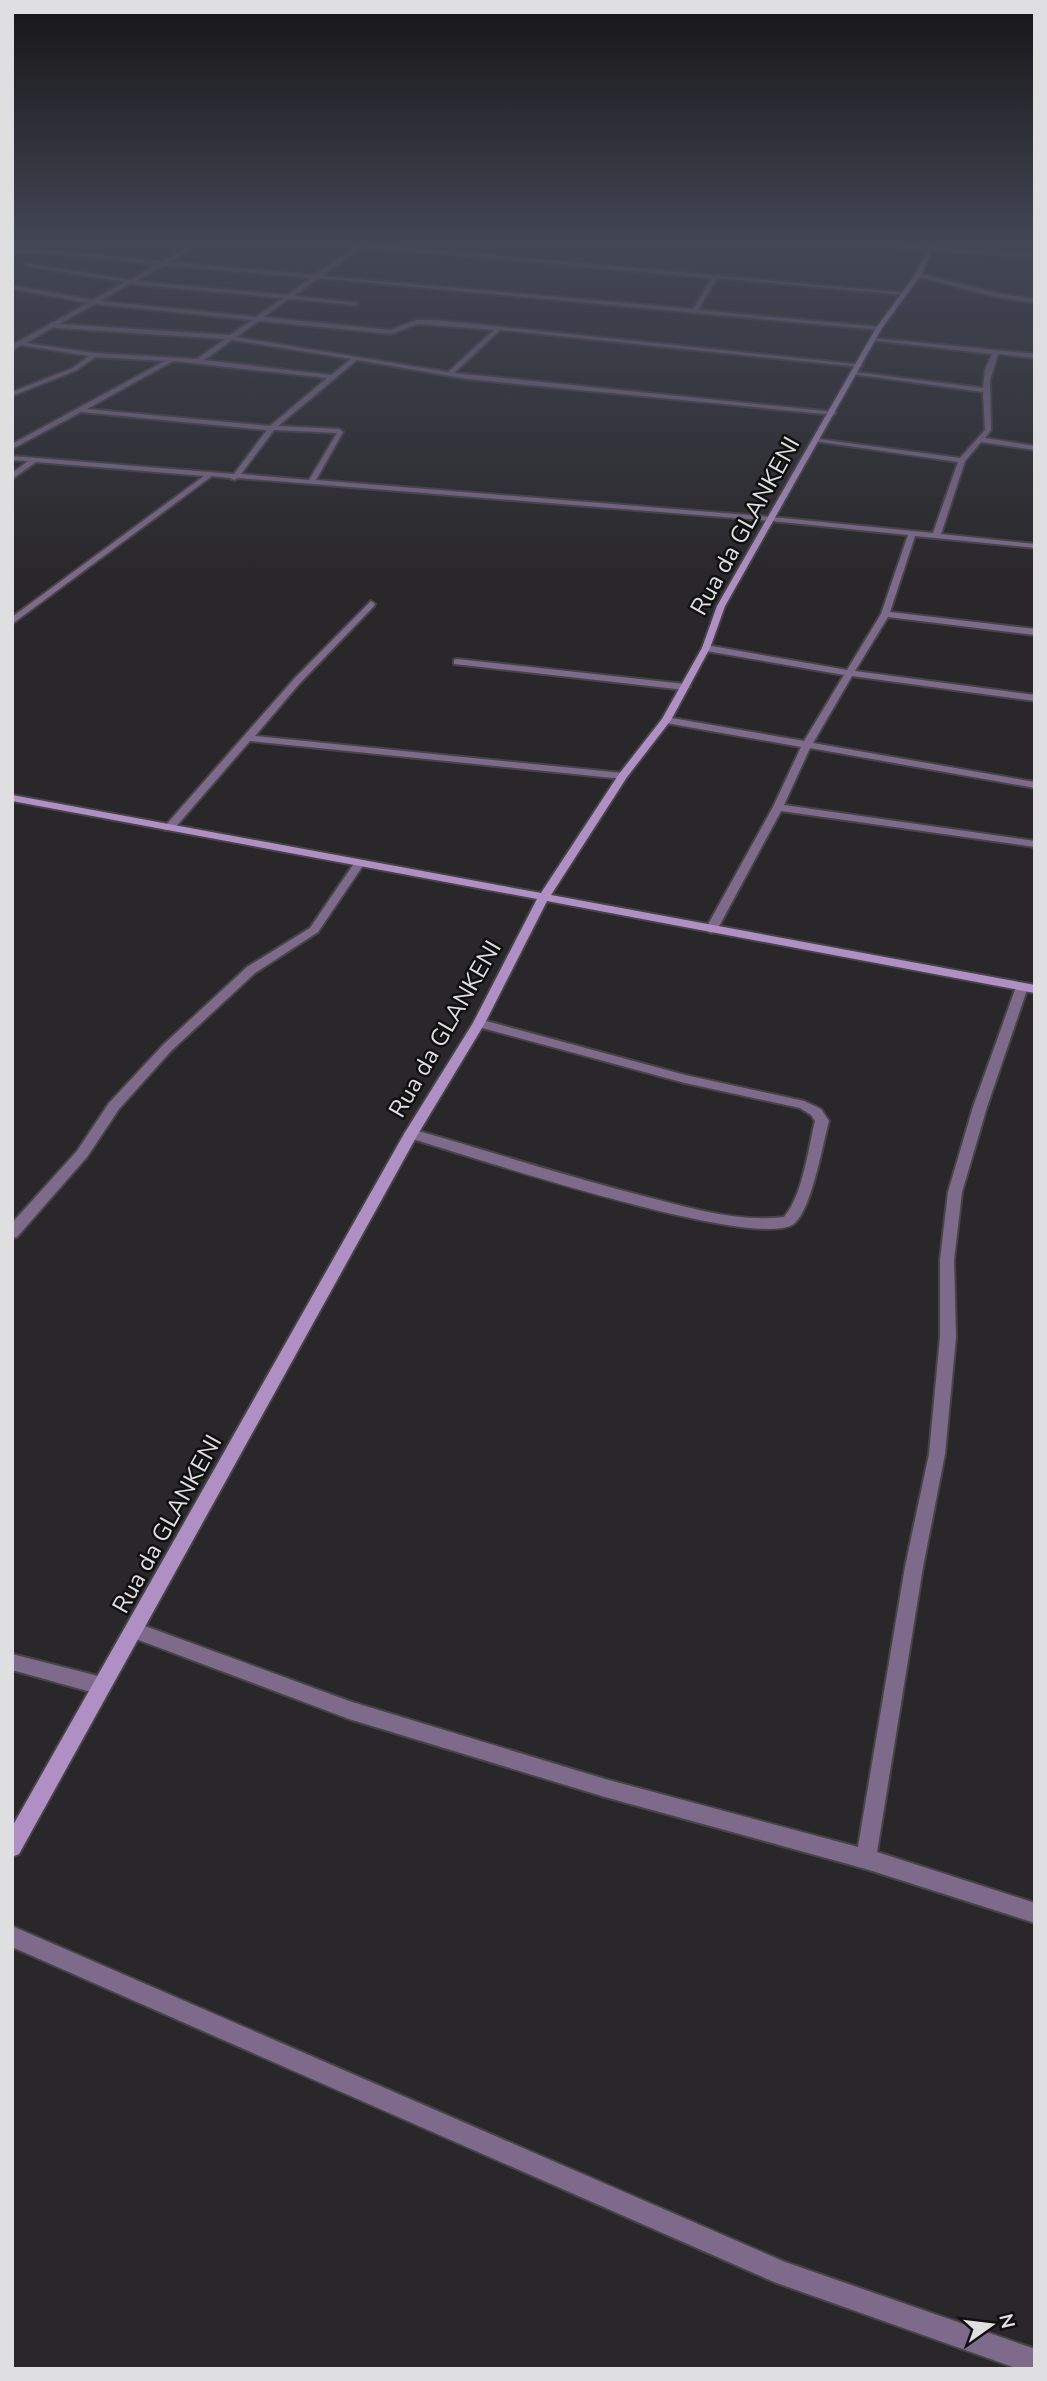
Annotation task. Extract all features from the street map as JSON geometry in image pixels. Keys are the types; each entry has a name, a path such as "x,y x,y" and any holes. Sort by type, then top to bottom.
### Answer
{"street":[{"path":"12,394 75,369 92,356"},
{"path":"111,356 198,361 331,377"},
{"path":"198,361 204,356"},
{"path":"345,356 449,374 834,413"},
{"path":"449,374 468,356"},
{"path":"739,356 858,370 985,390"},
{"name":"Rua da GLANKENI","path":"12,1847 411,1134 479,1023 543,899 623,776 666,720 706,648 721,606 865,356"},
{"path":"936,536 962,460 988,430 985,390 994,356"},
{"path":"234,478 273,427 356,358"},
{"path":"12,447 171,360"},
{"path":"80,410 341,432 311,483"},
{"path":"982,440 1035,448"},
{"path":"818,441 962,460"},
{"path":"12,458 234,478 772,519 1035,546"},
{"path":"12,477 33,460"},
{"path":"12,621 209,475"},
{"path":"711,930 778,807 807,744 885,614 912,534"},
{"path":"169,828 371,604"},
{"path":"12,607 28,609"},
{"path":"885,614 1035,632"},
{"path":"706,648 848,673 1035,698"},
{"path":"457,662 685,687"},
{"path":"666,720 1035,785"},
{"path":"248,738 623,776"},
{"path":"12,798 1028,988 980,1107 955,1192 947,1260 948,1337 937,1454 914,1567 866,1859"},
{"path":"778,807 1035,844"},
{"path":"12,1233 82,1154 114,1107 167,1048 251,970 314,930 359,864"},
{"path":"411,1134 625,1197 735,1221 772,1226 788,1221 797,1208 822,1121 816,1112 777,1098 685,1079 479,1023"},
{"path":"134,1630 349,1710 605,1788 866,1859 1035,1913"},
{"path":"12,1661 102,1686"},
{"path":"12,1936 783,2273 1035,2362"}]}
